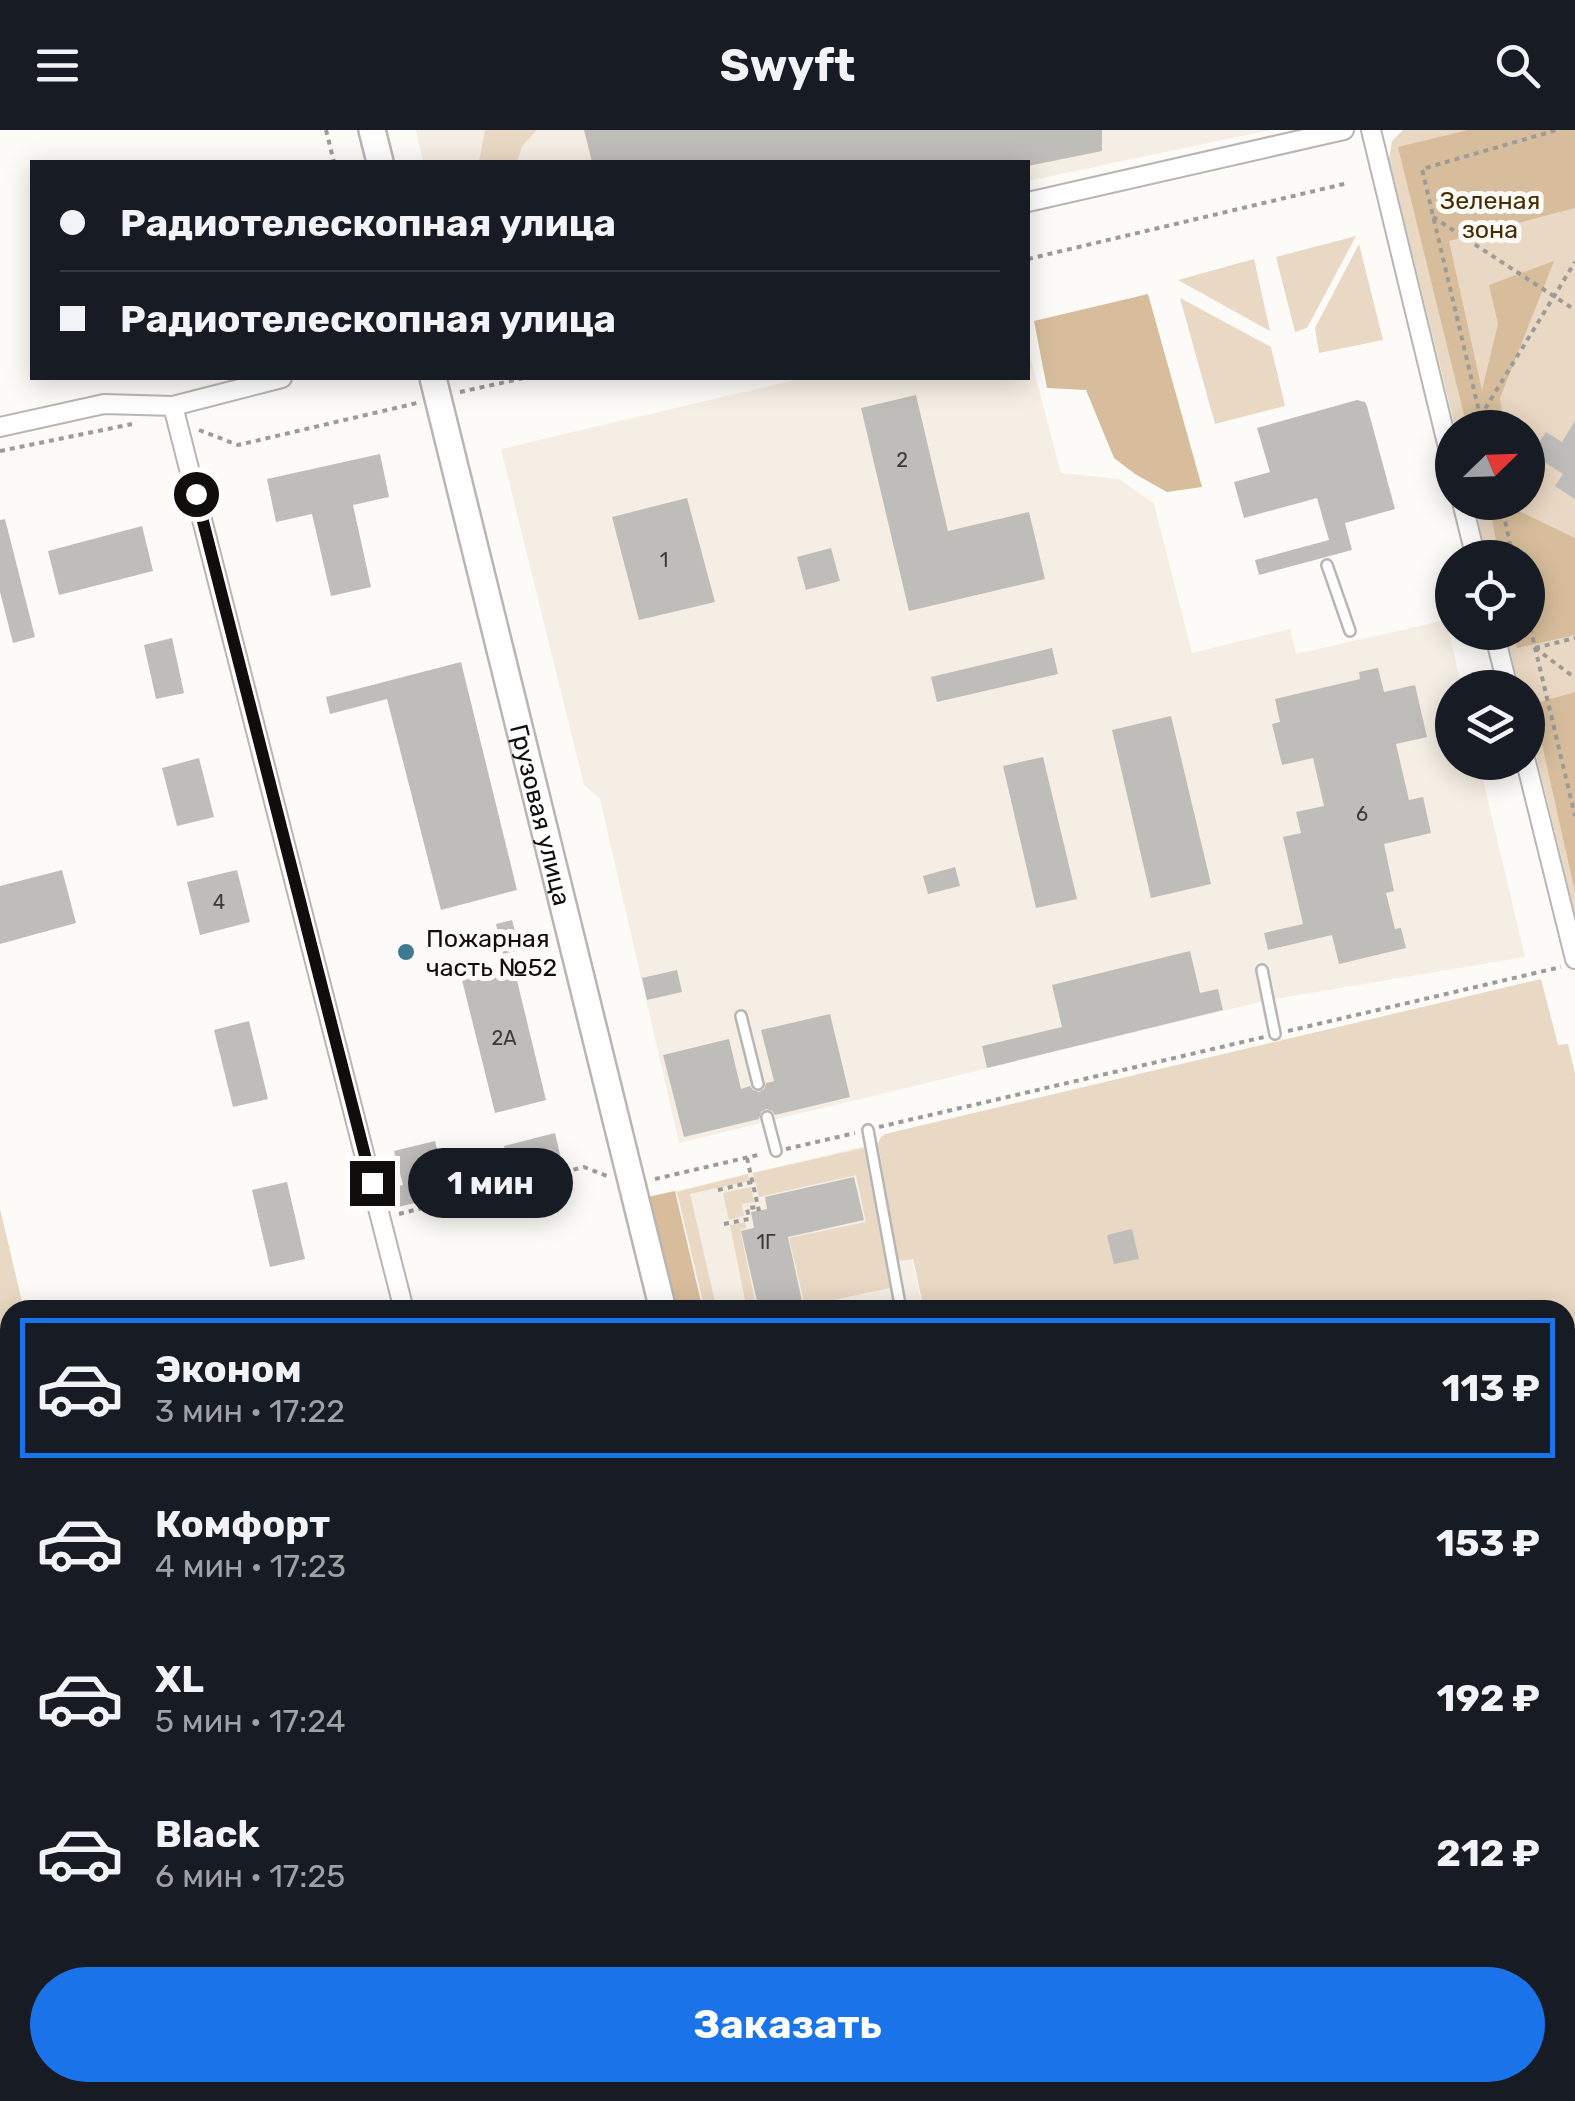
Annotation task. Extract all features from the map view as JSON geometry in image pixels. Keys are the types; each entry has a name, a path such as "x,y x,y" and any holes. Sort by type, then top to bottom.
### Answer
{"street":[{"path":"372,130 380,160"},
{"path":"1030,202 1344,130"},
{"path":"1371,130 1439,410"},
{"path":"0,427 104,404 175,414 276,380"},
{"name":"Грузовая улица","path":"436,388 660,1300"},
{"path":"175,414 402,1300"},
{"path":"1530,780 1575,961"}],"lane":[{"path":"1328,565 1350,631"},
{"path":"1262,970 1275,1034"},
{"path":"741,1016 758,1084"},
{"path":"767,1117 776,1151"},
{"path":"868,1130 896,1300"}],"path":[{"path":"326,130 334,160"},
{"path":"1478,410 1422,169 1558,130"},
{"path":"1030,259 1348,183"},
{"path":"1433,217 1575,310"},
{"path":"1484,410 1575,262"},
{"path":"0,451 175,414 238,445 436,388 506,380"},
{"path":"1545,645 1575,638"},
{"path":"1534,650 1575,816"},
{"path":"1537,650 1575,678"},
{"path":"381,1218 584,1166 630,1184 1575,961"},
{"path":"724,1224 751,1218 748,1208 758,1208 747,1158"},
{"path":"718,1190 752,1182"}],"shaded area":[{"path":"416,130 1270,130 1030,181 1030,160 423,160"},
{"path":"1030,357 1061,473 1119,479 1154,504 1192,653 1290,629 1296,654 1435,622 1435,650 1453,650 1458,670 1435,670 1435,780 1483,780 1525,957 1268,1000 679,1143 600,799 584,785 501,449 794,380 1030,380"},
{"path":"886,1141 921,1300 702,1300 676,1191"}],"green space":[{"path":"485,130 537,130 522,146 518,160 479,160"},
{"name":"Зеленая зона","path":"1403,130 1575,130 1575,914 1542,780 1545,670 1515,670 1510,650 1545,650 1545,540 1483,540 1478,520 1545,520 1545,410 1451,410 1389,159 1392,141"},
{"path":"1468,130 1575,130 1575,208 1449,241 1482,390 1498,324 1489,285 1554,261 1500,398 1502,410 1463,410 1398,147"},
{"path":"1356,236 1307,328 1295,332 1276,257"},
{"path":"1359,244 1383,340 1319,353 1315,328"},
{"path":"1254,259 1270,331 1178,280"},
{"path":"1148,294 1202,487 1167,492 1135,474 1114,458 1086,390 1047,388 1034,321"},
{"path":"1180,298 1271,347 1285,406 1215,424"},
{"path":"1492,520 1537,520 1575,538 1575,635 1545,642 1545,540 1496,540"},
{"path":"1575,692 1575,892 1545,758 1545,701"},
{"path":"1541,979 1558,1045 1568,1044 1575,1074 1575,1300 922,1300 913,1259 898,1261 878,1143 885,1134"},
{"path":"864,1148 890,1288 833,1300 804,1300 789,1238 866,1222 856,1175 759,1197 753,1173"},
{"path":"748,1174 749,1181 690,1194 715,1300 703,1300 677,1192"},
{"path":"751,1187 754,1202 742,1204 744,1216 729,1220 723,1193"},
{"path":"675,1191 701,1300 669,1300 643,1198"},
{"path":"0,1209 22,1300 0,1300"},
{"path":"745,1222 746,1228 740,1230 755,1300 745,1300 730,1225"}],"building":[{"path":"584,130 1102,130 1102,151 1030,166 1030,160 592,160"},
{"path":"916,395 948,531 1029,512 1045,579 909,611 861,408"},
{"path":"1357,400 1367,406 1395,509 1345,523 1352,550 1259,575 1255,560 1329,540 1317,498 1244,518 1234,482 1270,472 1257,428"},
{"path":"1575,421 1575,499 1555,486 1563,474 1545,462 1546,432 1562,442"},
{"path":"380,454 389,497 353,505 371,587 331,596 312,514 276,522 267,479"},
{"path":"687,498 715,602 639,620 612,517"},
{"path":"5,519 35,637 13,643 0,592 0,520"},
{"path":"142,526 153,571 59,595 48,551"},
{"path":"831,548 840,581 806,590 797,557"},
{"path":"172,638 184,693 156,699 144,645"},
{"path":"1052,648 1058,674 937,702 931,677"},
{"path":"461,662 517,890 441,910 387,699 330,714 326,697"},
{"path":"1378,668 1384,692 1415,685 1427,737 1396,744 1409,800 1423,797 1431,833 1384,844 1394,891 1386,893 1395,929 1401,928 1406,948 1339,964 1332,935 1268,950 1264,933 1303,924 1283,837 1301,833 1296,812 1324,806 1313,758 1282,765 1272,724 1280,722 1275,699 1360,679 1359,672"},
{"path":"1171,716 1211,884 1151,898 1112,730"},
{"path":"1043,757 1077,899 1036,908 1003,766"},
{"path":"199,758 214,817 177,826 162,768"},
{"path":"955,867 960,886 928,894 923,876"},
{"path":"62,870 76,923 0,944 0,886"},
{"path":"237,870 250,922 200,935 187,882"},
{"path":"512,920 520,950 503,954 496,924"},
{"path":"1190,951 1200,993 1218,989 1223,1010 987,1068 982,1046 1062,1027 1052,985"},
{"path":"513,964 546,1100 495,1113 461,976"},
{"path":"677,970 682,992 647,1000 642,978"},
{"path":"830,1014 850,1097 775,1115 766,1109 759,1119 684,1137 663,1055 729,1039 741,1089 750,1086 759,1092 766,1083 774,1081 761,1030"},
{"path":"249,1021 268,1099 233,1107 214,1030"},
{"path":"555,1133 563,1168 513,1181 504,1146"},
{"path":"435,1141 448,1195 398,1207 393,1187 403,1185 394,1151"},
{"path":"854,1177 864,1220 788,1237 802,1300 757,1300 741,1231 754,1228 751,1212 767,1209 765,1197"},
{"path":"287,1182 305,1259 270,1267 252,1190"},
{"path":"1132,1229 1139,1259 1114,1264 1107,1235"}],"place":[{"name":"Пожарная часть №52","path":"406,952"}],"route":[{"path":"196,494 372,1183"}]}
